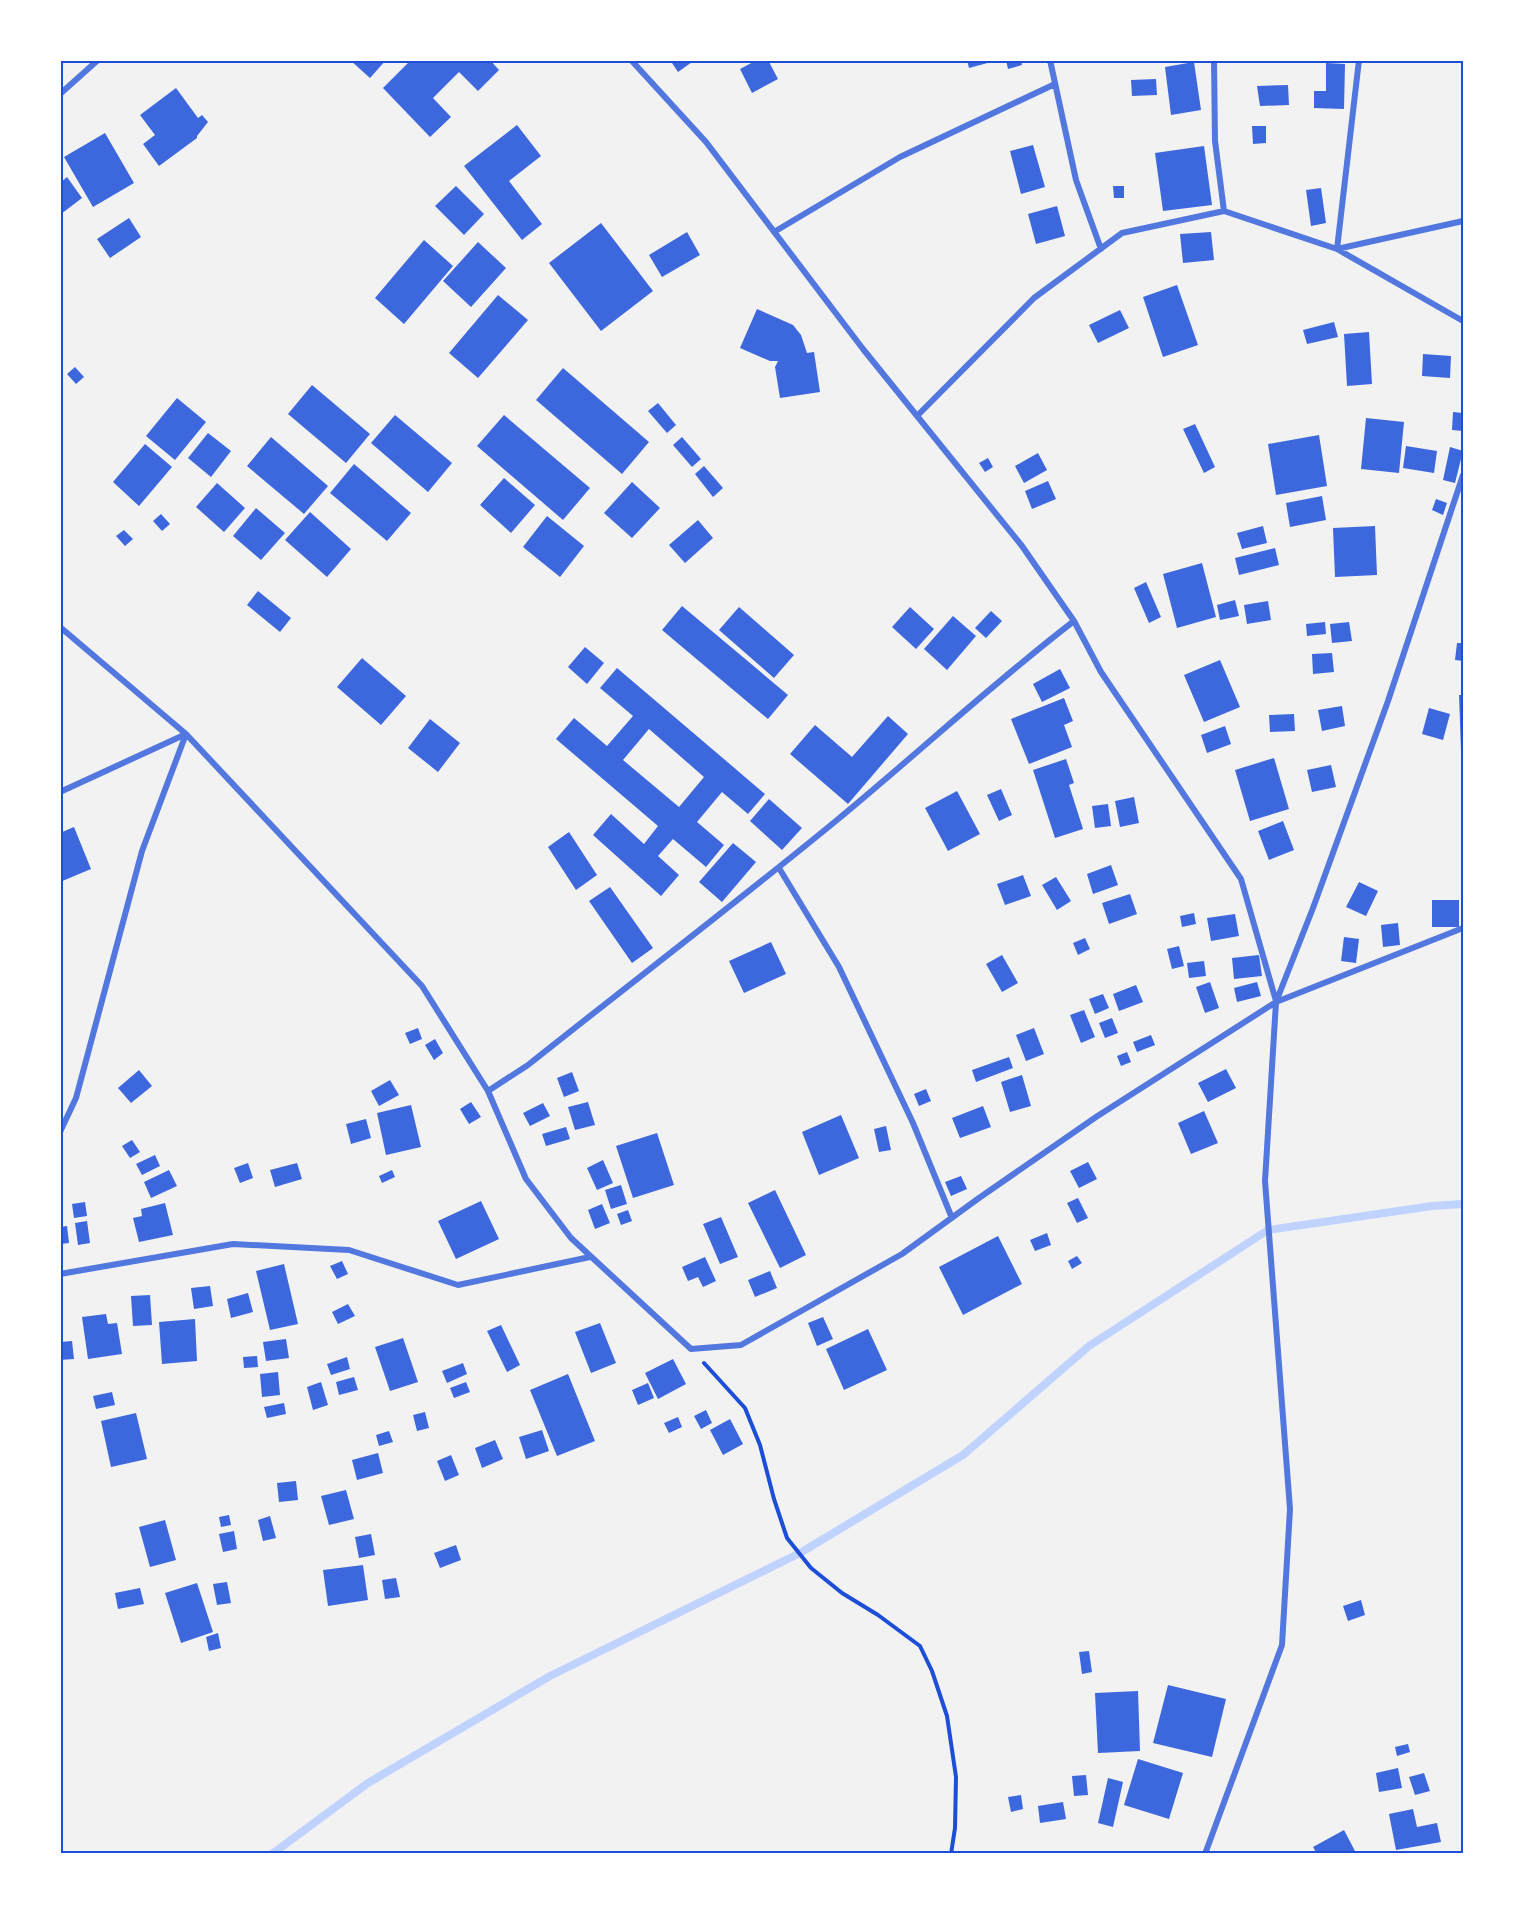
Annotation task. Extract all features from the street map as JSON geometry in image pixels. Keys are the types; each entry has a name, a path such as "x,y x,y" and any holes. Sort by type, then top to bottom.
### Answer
{"street":[{"path":"60,94 98,60"},
{"path":"632,60 705,142 1022,546 1074,621 1101,672 1241,879 1276,1002"},
{"path":"1050,60 1076,180 1101,249"},
{"path":"1214,60 1215,141 1224,211"},
{"path":"1337,249 1359,60"},
{"path":"774,232 900,157 1055,84"},
{"path":"918,416 1034,298 1122,233 1224,211 1337,249 1463,321"},
{"path":"1337,249 1463,221"},
{"path":"1205,1854 1282,1645 1290,1509 1265,1181 1276,1002 1313,908 1388,701 1463,476"},
{"path":"488,1090 528,1065 779,868 1012,669 1074,621"},
{"path":"60,627 186,734 422,986 488,1090 526,1179 571,1238 691,1349 741,1345 902,1254 1096,1117 1276,1002 1463,928"},
{"path":"60,792 186,734"},
{"path":"60,1132 76,1098 142,851 186,734"},
{"path":"779,868 839,967 913,1123 952,1218"},
{"path":"60,1274 233,1244 349,1250 458,1285 590,1257"}],"path":[{"path":"691,1349 745,1408 760,1445 787,1538 811,1568 842,1593 878,1615 920,1646 932,1671 947,1716 956,1777 956,1828 951,1854"}],"building":[{"path":"350,60 386,60 370,78"},
{"path":"411,60 490,60 499,70 478,91 459,72 433,98 451,117 430,137 383,88"},
{"path":"670,60 691,60 692,62 678,72"},
{"path":"757,60 768,60 778,79 752,93 740,69"},
{"path":"967,60 995,60 995,61 969,68"},
{"path":"1006,60 1021,60 1022,65 1008,69"},
{"path":"1194,62 1201,110 1171,115 1165,67"},
{"path":"1326,63 1345,64 1344,109 1314,108 1314,91 1326,91"},
{"path":"1156,79 1157,95 1132,96 1131,80"},
{"path":"1288,85 1289,105 1260,106 1257,86"},
{"path":"176,88 198,118 202,115 208,122 197,138 159,166 143,144 155,135 140,115"},
{"path":"517,125 541,156 509,181 542,224 522,240 464,166"},
{"path":"1252,126 1266,126 1266,143 1253,144"},
{"path":"105,133 134,183 93,207 64,157"},
{"path":"1033,145 1045,187 1021,194 1010,151"},
{"path":"1204,146 1212,205 1163,211 1155,153"},
{"path":"67,177 82,198 61,214 60,183"},
{"path":"456,186 484,214 464,235 435,206"},
{"path":"1113,186 1124,186 1124,198 1114,198"},
{"path":"1321,188 1326,223 1311,226 1306,190"},
{"path":"1057,206 1065,236 1036,244 1028,214"},
{"path":"129,218 141,237 110,258 97,239"},
{"path":"601,223 653,291 601,331 549,263"},
{"path":"687,232 700,255 662,277 649,255"},
{"path":"1211,232 1214,260 1183,263 1180,234"},
{"path":"424,240 453,266 404,324 375,298"},
{"path":"478,242 506,268 471,307 443,281"},
{"path":"1177,285 1198,345 1163,357 1143,297"},
{"path":"498,295 528,320 478,378 449,353"},
{"path":"757,309 793,325 801,335 807,353 814,352 820,392 780,398 775,367 778,361 770,361 740,348"},
{"path":"1120,310 1129,328 1098,343 1089,325"},
{"path":"1334,322 1338,337 1307,344 1303,330"},
{"path":"1369,332 1372,384 1347,386 1344,334"},
{"path":"1423,354 1451,356 1450,378 1422,376"},
{"path":"75,367 84,377 76,384 67,374"},
{"path":"563,368 649,442 622,474 536,400"},
{"path":"312,385 370,434 346,463 288,414"},
{"path":"177,398 206,422 175,460 146,436"},
{"path":"658,403 676,425 667,433 648,411"},
{"path":"1453,412 1463,413 1463,431 1452,430"},
{"path":"395,415 452,463 428,492 371,443"},
{"path":"504,415 590,488 563,520 477,446"},
{"path":"1366,418 1404,422 1399,473 1361,469"},
{"path":"1195,424 1215,467 1204,473 1183,429"},
{"path":"208,433 231,451 211,477 188,458"},
{"path":"1319,435 1327,486 1276,495 1268,444"},
{"path":"271,437 328,486 304,514 247,466"},
{"path":"682,437 701,459 692,467 673,445"},
{"path":"145,444 172,467 139,506 113,482"},
{"path":"1406,446 1437,451 1434,473 1403,468"},
{"path":"1450,447 1463,451 1455,483 1443,480"},
{"path":"1038,453 1047,470 1024,483 1015,466"},
{"path":"988,458 993,467 985,472 979,463"},
{"path":"354,464 411,513 387,541 330,493"},
{"path":"704,466 723,488 713,497 695,474"},
{"path":"504,478 535,505 511,533 480,505"},
{"path":"1048,481 1056,499 1032,509 1025,491"},
{"path":"632,482 660,508 632,538 604,513"},
{"path":"217,483 245,508 224,532 196,507"},
{"path":"1322,496 1326,520 1290,527 1286,503"},
{"path":"1436,499 1447,503 1443,515 1432,510"},
{"path":"256,508 285,533 261,560 233,536"},
{"path":"310,512 351,549 327,577 285,540"},
{"path":"161,514 170,524 162,531 153,521"},
{"path":"547,516 584,546 560,577 523,547"},
{"path":"698,520 713,538 685,563 669,545"},
{"path":"1263,526 1267,543 1242,549 1237,533"},
{"path":"1375,526 1377,575 1335,577 1333,528"},
{"path":"124,530 133,539 125,546 116,536"},
{"path":"1275,548 1279,565 1239,575 1235,558"},
{"path":"1202,563 1216,617 1177,628 1163,574"},
{"path":"1146,582 1161,617 1149,623 1134,588"},
{"path":"258,591 291,618 280,632 247,605"},
{"path":"1235,600 1239,616 1220,620 1217,605"},
{"path":"1268,601 1271,620 1247,624 1244,605"},
{"path":"682,606 788,695 768,719 662,630"},
{"path":"739,607 794,655 774,678 719,630"},
{"path":"910,607 934,629 916,649 892,627"},
{"path":"991,611 1002,621 986,638 975,628"},
{"path":"953,616 976,636 947,670 924,649"},
{"path":"1325,622 1326,634 1307,636 1306,624"},
{"path":"1349,622 1352,641 1332,643 1330,624"},
{"path":"1457,643 1463,643 1463,661 1455,660"},
{"path":"585,647 604,663 587,684 568,667"},
{"path":"1332,653 1334,672 1313,674 1312,654"},
{"path":"362,658 406,696 381,725 337,687"},
{"path":"1220,660 1240,707 1204,722 1184,675"},
{"path":"617,668 765,794 748,814 722,792 697,822 724,845 706,867 673,839 658,856 679,875 661,896 593,835 611,814 644,844 658,826 556,739 574,718 607,746 633,716 600,688","holes":["649,729 704,777 679,807 623,760"]},
{"path":"1060,669 1070,688 1042,702 1033,684"},
{"path":"1459,695 1463,695 1463,750 1461,750"},
{"path":"1064,698 1073,721 1064,725 1072,747 1029,764 1011,719"},
{"path":"1342,706 1345,726 1322,731 1318,710"},
{"path":"1429,708 1450,714 1443,740 1422,734"},
{"path":"1294,714 1295,731 1270,732 1269,715"},
{"path":"888,716 908,734 848,804 790,754 815,725 852,757"},
{"path":"430,719 460,743 438,772 408,748"},
{"path":"1225,726 1231,744 1207,753 1201,735"},
{"path":"1274,758 1289,809 1250,821 1235,770"},
{"path":"1066,759 1074,783 1069,785 1083,829 1055,838 1033,770"},
{"path":"1331,765 1336,787 1312,792 1307,770"},
{"path":"1001,789 1012,815 999,821 987,795"},
{"path":"957,791 980,834 948,851 925,808"},
{"path":"1134,797 1139,823 1120,827 1115,801"},
{"path":"769,799 802,828 782,850 750,821"},
{"path":"1108,804 1111,826 1095,828 1092,806"},
{"path":"1283,821 1294,850 1269,860 1258,831"},
{"path":"74,827 91,869 60,882 60,833"},
{"path":"569,832 597,875 576,890 548,847"},
{"path":"733,843 756,862 722,902 699,882"},
{"path":"1111,865 1118,885 1093,894 1087,874"},
{"path":"1023,875 1031,896 1005,905 997,884"},
{"path":"1056,877 1071,901 1057,910 1042,885"},
{"path":"1359,882 1378,891 1366,916 1346,907"},
{"path":"610,887 653,948 632,963 589,901"},
{"path":"1130,894 1137,914 1109,924 1102,903"},
{"path":"1432,900 1459,900 1459,927 1432,927"},
{"path":"1194,913 1196,924 1182,927 1180,916"},
{"path":"1235,914 1239,936 1211,941 1207,918"},
{"path":"1398,923 1400,945 1383,947 1381,925"},
{"path":"1344,937 1359,939 1356,963 1341,961"},
{"path":"1085,938 1090,949 1078,955 1073,943"},
{"path":"771,942 786,974 744,993 729,961"},
{"path":"1179,946 1184,966 1172,969 1167,949"},
{"path":"1002,955 1018,983 1002,992 986,964"},
{"path":"1259,955 1262,976 1234,979 1232,958"},
{"path":"1204,961 1206,976 1189,978 1187,963"},
{"path":"1210,982 1219,1008 1205,1013 1196,987"},
{"path":"1257,982 1261,996 1237,1002 1234,988"},
{"path":"1136,985 1143,1002 1119,1011 1113,994"},
{"path":"1103,994 1109,1008 1095,1014 1089,999"},
{"path":"1084,1010 1095,1037 1081,1043 1070,1015"},
{"path":"1112,1018 1118,1033 1105,1038 1099,1023"},
{"path":"418,1028 422,1039 410,1044 405,1033"},
{"path":"1034,1028 1044,1054 1026,1061 1016,1035"},
{"path":"1151,1035 1155,1045 1137,1052 1133,1042"},
{"path":"435,1039 443,1053 434,1060 425,1045"},
{"path":"1127,1052 1131,1062 1121,1066 1117,1056"},
{"path":"1009,1057 1013,1068 976,1082 972,1070"},
{"path":"1226,1069 1236,1088 1208,1102 1198,1083"},
{"path":"139,1070 152,1086 131,1103 118,1088"},
{"path":"572,1072 579,1091 564,1097 557,1078"},
{"path":"1022,1075 1031,1106 1010,1112 1001,1082"},
{"path":"390,1080 399,1095 379,1106 371,1091"},
{"path":"926,1089 931,1101 919,1106 914,1094"},
{"path":"471,1102 481,1117 469,1124 460,1109"},
{"path":"588,1102 595,1125 575,1130 568,1107"},
{"path":"543,1103 550,1116 530,1126 523,1113"},
{"path":"411,1105 421,1147 386,1155 377,1113"},
{"path":"983,1106 991,1127 960,1138 952,1118"},
{"path":"1204,1111 1218,1143 1191,1154 1178,1123"},
{"path":"841,1115 859,1158 819,1175 802,1132"},
{"path":"366,1119 371,1138 351,1144 346,1124"},
{"path":"886,1126 891,1150 879,1152 874,1129"},
{"path":"566,1127 570,1139 546,1146 542,1134"},
{"path":"657,1133 674,1185 633,1198 616,1146"},
{"path":"132,1140 140,1152 130,1158 122,1146"},
{"path":"155,1155 160,1166 142,1175 136,1164"},
{"path":"603,1160 613,1183 597,1190 587,1168"},
{"path":"1088,1162 1097,1179 1079,1188 1070,1171"},
{"path":"248,1163 253,1178 240,1183 234,1168"},
{"path":"297,1163 302,1179 275,1187 270,1170"},
{"path":"169,1170 177,1186 151,1198 144,1182"},
{"path":"392,1170 395,1177 382,1183 379,1176"},
{"path":"961,1176 967,1189 951,1196 945,1182"},
{"path":"621,1185 627,1204 611,1209 605,1190"},
{"path":"775,1190 806,1255 780,1268 748,1203"},
{"path":"1078,1198 1088,1218 1077,1223 1067,1203"},
{"path":"481,1201 499,1239 456,1259 438,1221"},
{"path":"85,1202 87,1216 74,1218 72,1204"},
{"path":"165,1203 173,1235 139,1242 133,1218 142,1216 141,1209"},
{"path":"602,1204 610,1223 595,1229 588,1210"},
{"path":"628,1210 632,1221 621,1225 617,1214"},
{"path":"721,1217 738,1257 720,1264 703,1224"},
{"path":"87,1221 90,1243 78,1245 75,1223"},
{"path":"67,1226 69,1243 60,1244 60,1227"},
{"path":"1047,1233 1051,1245 1035,1251 1030,1240"},
{"path":"998,1236 1022,1284 963,1315 939,1267"},
{"path":"1077,1256 1082,1263 1072,1269 1068,1261"},
{"path":"705,1257 716,1281 703,1287 698,1277 688,1281 682,1267"},
{"path":"342,1261 348,1274 337,1279 330,1266"},
{"path":"284,1264 298,1324 270,1330 256,1271"},
{"path":"770,1271 777,1288 755,1297 748,1280"},
{"path":"210,1286 213,1306 194,1309 191,1288"},
{"path":"248,1293 253,1312 231,1318 227,1299"},
{"path":"150,1295 152,1325 133,1326 131,1296"},
{"path":"348,1304 355,1316 338,1324 332,1312"},
{"path":"106,1314 108,1324 117,1323 122,1354 88,1359 82,1317"},
{"path":"823,1317 833,1339 817,1346 808,1323"},
{"path":"195,1319 197,1361 162,1364 159,1322"},
{"path":"600,1323 616,1363 591,1373 575,1332"},
{"path":"501,1325 520,1365 507,1372 487,1331"},
{"path":"868,1329 887,1370 844,1390 826,1349"},
{"path":"403,1338 418,1382 390,1391 375,1347"},
{"path":"286,1339 289,1358 266,1361 263,1342"},
{"path":"72,1341 74,1359 60,1360 60,1342"},
{"path":"257,1356 258,1367 244,1368 243,1357"},
{"path":"347,1357 350,1369 331,1375 327,1364"},
{"path":"673,1359 686,1384 658,1399 645,1373"},
{"path":"463,1363 467,1374 447,1383 442,1371"},
{"path":"278,1372 280,1395 262,1397 260,1374"},
{"path":"568,1374 595,1441 557,1456 530,1390"},
{"path":"354,1377 358,1390 339,1395 336,1382"},
{"path":"321,1382 328,1405 313,1410 307,1387"},
{"path":"466,1382 470,1392 454,1398 450,1388"},
{"path":"648,1383 654,1398 638,1405 632,1390"},
{"path":"112,1392 115,1405 96,1409 93,1396"},
{"path":"284,1403 286,1414 267,1418 264,1407"},
{"path":"706,1410 712,1423 701,1429 694,1416"},
{"path":"425,1412 429,1428 417,1431 413,1415"},
{"path":"136,1413 147,1459 111,1467 101,1421"},
{"path":"678,1417 682,1427 669,1433 664,1423"},
{"path":"730,1419 743,1444 723,1455 710,1430"},
{"path":"542,1430 549,1451 526,1459 519,1437"},
{"path":"389,1431 393,1442 379,1446 376,1435"},
{"path":"495,1440 503,1459 482,1468 475,1448"},
{"path":"378,1453 383,1473 357,1480 352,1460"},
{"path":"451,1455 459,1475 445,1481 437,1461"},
{"path":"296,1481 298,1500 279,1502 277,1483"},
{"path":"346,1490 354,1519 329,1525 321,1496"},
{"path":"229,1515 231,1525 221,1527 219,1517"},
{"path":"270,1516 276,1538 263,1541 258,1520"},
{"path":"165,1520 176,1560 150,1567 139,1527"},
{"path":"234,1531 237,1549 223,1552 219,1534"},
{"path":"371,1534 375,1555 359,1558 355,1537"},
{"path":"456,1545 461,1560 440,1568 434,1553"},
{"path":"363,1565 368,1600 328,1606 323,1570"},
{"path":"396,1578 400,1597 385,1599 382,1580"},
{"path":"227,1582 231,1603 217,1605 213,1584"},
{"path":"197,1583 213,1632 181,1643 165,1593"},
{"path":"140,1588 144,1604 118,1609 115,1593"},
{"path":"1361,1600 1365,1615 1348,1621 1343,1606"},
{"path":"218,1633 221,1648 209,1651 206,1637"},
{"path":"1089,1651 1092,1672 1082,1674 1079,1652"},
{"path":"1168,1685 1226,1699 1212,1757 1153,1743"},
{"path":"1138,1691 1140,1751 1098,1753 1095,1693"},
{"path":"1408,1744 1410,1752 1397,1756 1395,1747"},
{"path":"1138,1759 1183,1773 1169,1819 1124,1805"},
{"path":"1398,1768 1402,1788 1379,1792 1376,1773"},
{"path":"1424,1773 1430,1791 1415,1795 1409,1777"},
{"path":"1086,1775 1088,1795 1074,1796 1072,1776"},
{"path":"1108,1778 1123,1782 1113,1827 1098,1823"},
{"path":"1021,1795 1023,1809 1011,1812 1008,1797"},
{"path":"1063,1802 1066,1819 1040,1823 1038,1806"},
{"path":"1413,1809 1417,1827 1437,1823 1441,1842 1396,1850 1389,1814"},
{"path":"1344,1830 1356,1853 1317,1854 1313,1847"}],"waterway":[{"path":"272,1854 368,1783 550,1676 800,1553 963,1455 1089,1346 1268,1230 1432,1206 1463,1204"}]}
